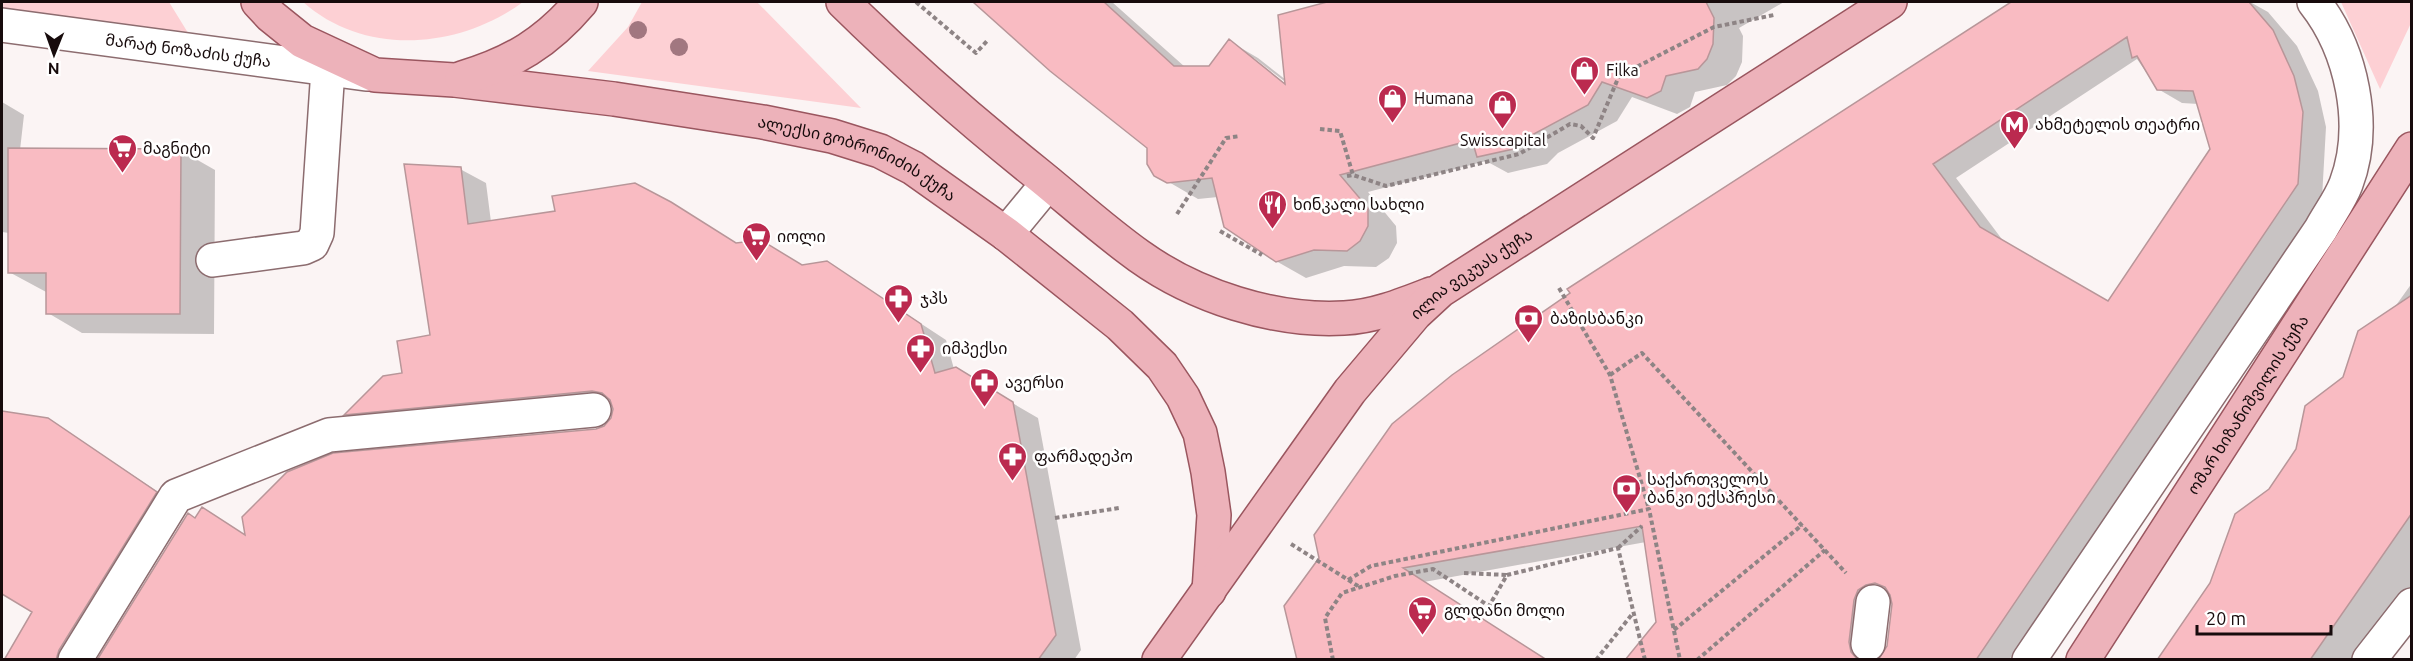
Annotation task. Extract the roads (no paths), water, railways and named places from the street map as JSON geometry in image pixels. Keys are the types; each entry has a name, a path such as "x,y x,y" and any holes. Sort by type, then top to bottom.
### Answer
{"main road":[{"name":"ალექსი გობრონიძის ქუჩა","path":"258,2 271,16 302,41 375,75 454,80 614,99 763,122 831,136 880,152 913,168 1006,234 1120,325 1162,366 1184,397 1200,433 1214,515 1209,591"},
{"name":"ალექსი გობრონიძის ქუჩა","path":"454,80 483,71 523,54 558,29 581,2"},
{"path":"843,2 915,72 1048,183 1140,257 1186,283 1232,302 1278,313 1345,318 1400,306 1441,290"},
{"name":"ილია ვეკუას ქუჩა","path":"1159,660 1350,392 1415,314 1441,290 1890,2"},
{"name":"ომარ ხიზანიშვილის ქუჩა","path":"2083,660 2412,149"}],"street":[{"path":"2029,660 2321,229 2345,185 2353,157 2354,95 2347,64 2336,36 2314,2"},
{"name":"მარატ ნოზაძის ქუჩა","path":"2,25 375,75"},
{"path":"213,260 303,248 312,244 316,233 328,69"},
{"path":"1006,234 1048,183"},
{"path":"75,660 176,496 329,435 594,410"},
{"path":"1868,644 1873,602"},
{"path":"2369,660 2412,605"}],"place":[{"name":"Filka","path":"1585,96"},
{"name":"Humana","path":"1393,124"},
{"name":"Swisscapital","path":"1503,130"},
{"name":"ახმეტელის თეატრი","path":"2014,150"},
{"name":"მაგნიტი","path":"122,174"},
{"name":"ხინკალი სახლი","path":"1272,230"},
{"name":"იოლი","path":"756,262"},
{"name":"ჯპს","path":"899,324"},
{"name":"ბაზისბანკი","path":"1529,344"},
{"name":"იმპექსი","path":"921,374"},
{"name":"ავერსი","path":"984,408"},
{"name":"ფარმადეპო","path":"1013,482"},
{"name":"საქართველოს ბანკი ექსპრესი","path":"1626,514"},
{"name":"გლდანი მოლი","path":"1423,636"}]}
